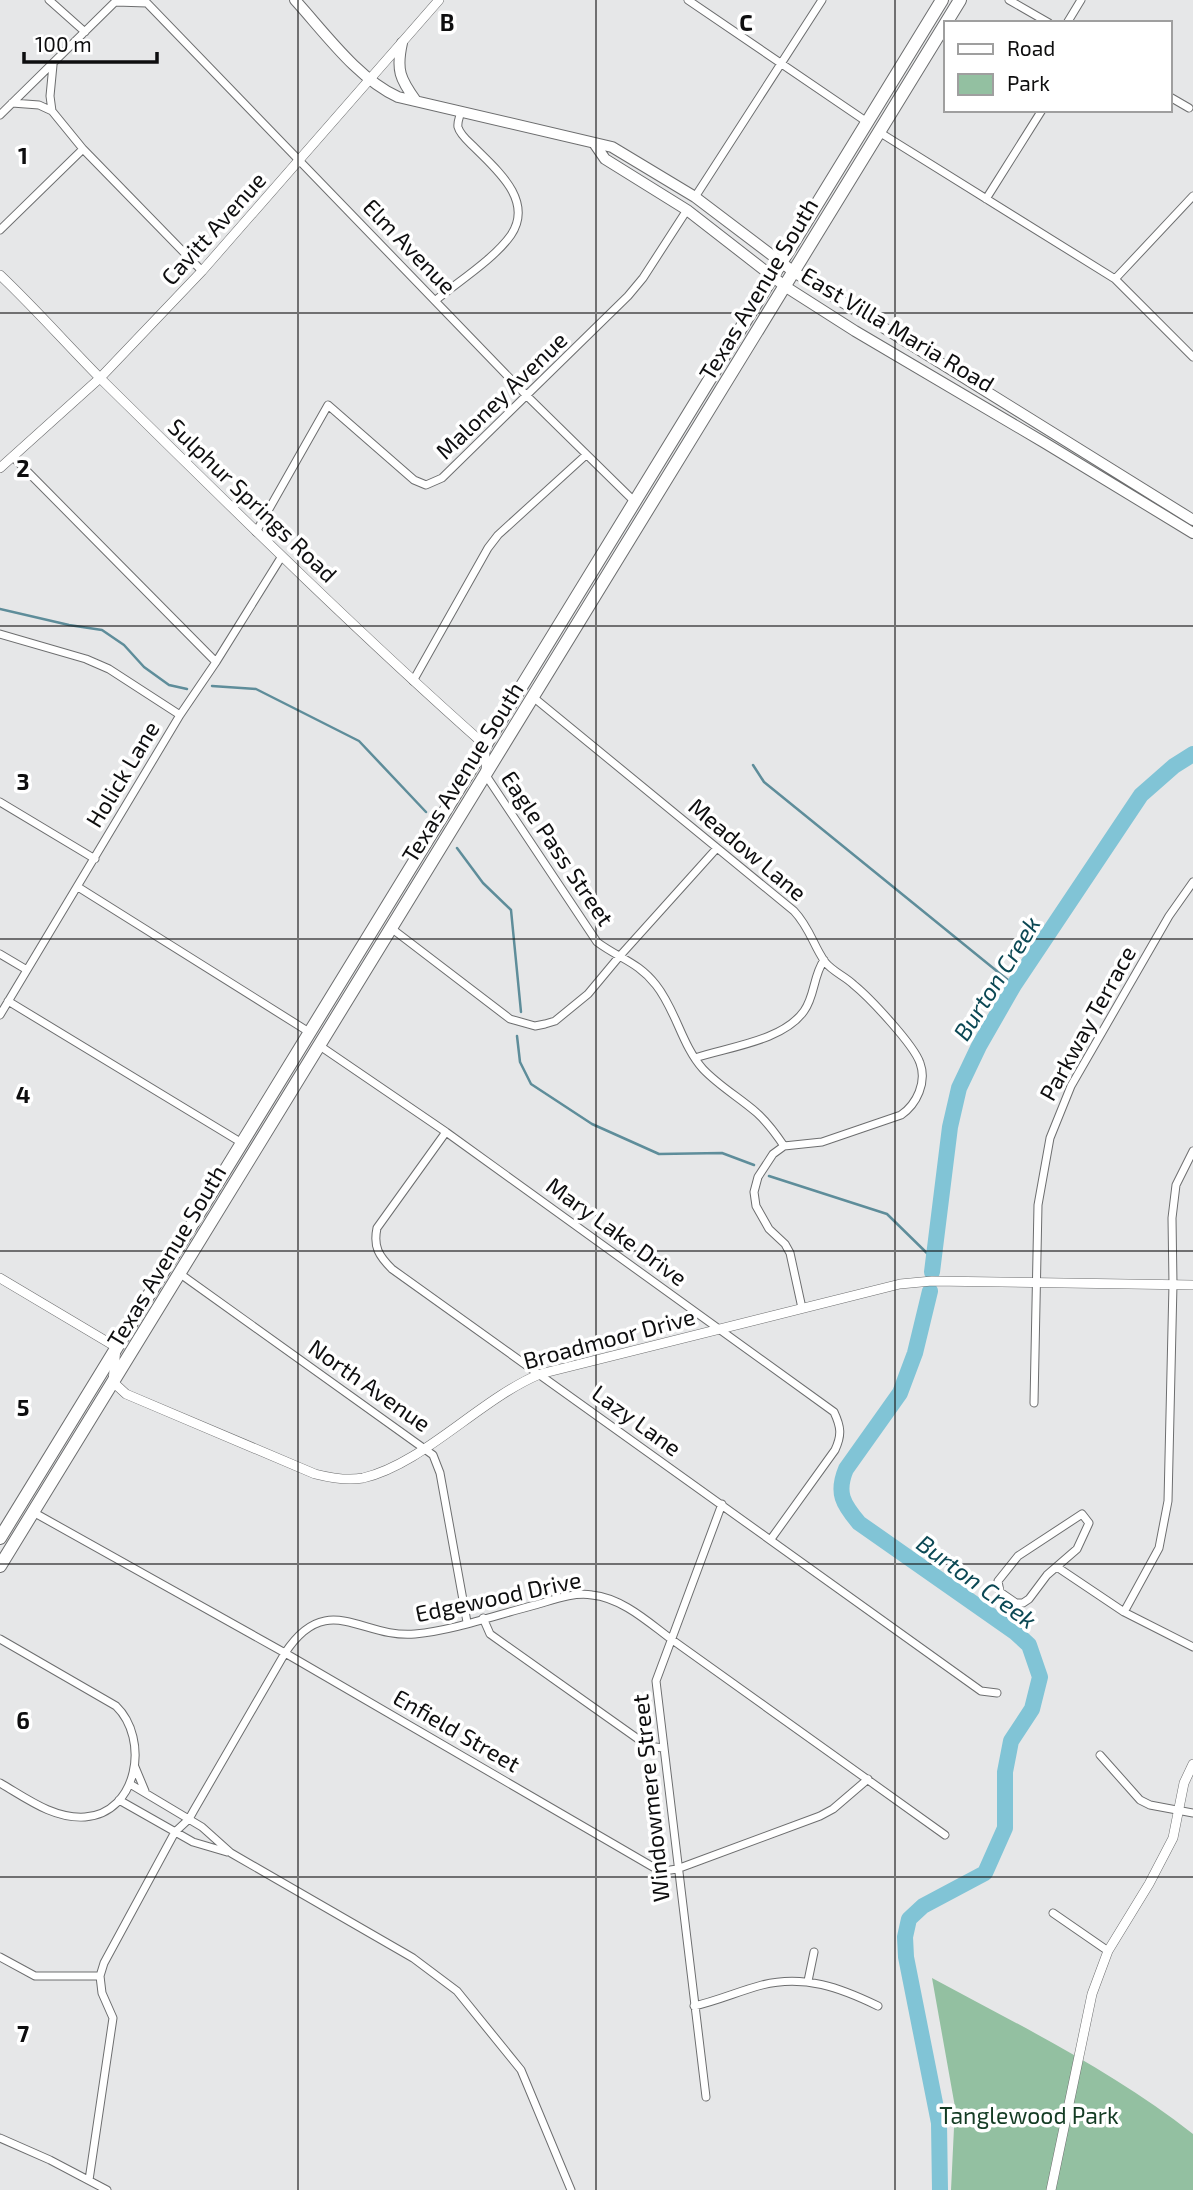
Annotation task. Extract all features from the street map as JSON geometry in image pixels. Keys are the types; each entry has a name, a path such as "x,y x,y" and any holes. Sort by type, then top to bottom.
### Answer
{"main road":[{"name":"East Villa Maria Road","path":"295,0 369,80 383,91 398,97 612,147 695,197 780,263 1191,523"},
{"name":"Texas Avenue South","path":"0,1538 942,0"},
{"name":"Texas Avenue South","path":"947,21 960,0"},
{"name":"Texas Avenue South","path":"0,1566 944,26"},
{"path":"402,43 398,62 400,74 403,84 416,101"},
{"name":"East Villa Maria Road","path":"594,144 605,159 687,210 786,287 855,331 1191,523"},
{"path":"265,1133 265,1121 311,1044 309,1032"}],"street":[{"path":"49,0 85,32"},
{"name":"Cavitt Avenue","path":"0,468 100,378 202,271 439,0"},
{"path":"688,0 867,122"},
{"path":"695,197 822,0"},
{"path":"1009,0 1046,21"},
{"path":"1068,21 1081,0"},
{"path":"0,114 117,1"},
{"name":"Elm Avenue","path":"117,1 147,2 527,396 647,513"},
{"path":"52,111 50,96 53,64"},
{"path":"1172,98 1189,108"},
{"path":"12,103 39,105 52,111 83,149 202,271"},
{"path":"436,300 503,244 516,224 518,211 511,189 503,177 458,128 461,111"},
{"path":"986,200 1041,112"},
{"path":"878,132 1115,279 1193,357"},
{"path":"0,230 83,149"},
{"path":"1115,279 1193,196"},
{"name":"Maloney Avenue","path":"256,532 328,405 414,480 426,485 442,478 628,296 643,278 687,210"},
{"name":"Sulphur Springs Road","path":"0,275 256,532 412,681 486,746"},
{"path":"412,681 488,548 586,455"},
{"path":"13,457 216,662"},
{"name":"Holick Lane","path":"0,1015 180,715 282,556"},
{"path":"0,634 86,659 109,669 180,715"},
{"name":"Meadow Lane","path":"533,697 794,911 811,933 824,960 868,998 920,1062 921,1084 914,1102 901,1115 822,1142 784,1146"},
{"name":"Eagle Pass Street","path":"486,746 485,774 584,925 597,942 618,957 633,962 659,988 703,1069 758,1114 784,1146"},
{"path":"0,803 94,859"},
{"path":"391,928 510,1018 535,1026 555,1021 588,994 618,957 718,848"},
{"name":"Parkway Terrace","path":"1034,1403 1038,1205 1050,1138 1082,1066 1169,916 1193,882"},
{"path":"78,887 309,1032"},
{"path":"0,954 27,970"},
{"path":"695,1058 754,1042 794,1021 805,1010 816,971 824,960"},
{"path":"8,1001 242,1143"},
{"name":"Mary Lake Drive","path":"320,1046 446,1132 834,1412 840,1424 841,1437 835,1450 771,1539"},
{"name":"Lazy Lane","path":"446,1132 377,1228 377,1252 392,1269 981,1691 997,1693"},
{"path":"784,1146 765,1164 754,1192 760,1216 790,1253 802,1308"},
{"path":"1124,1612 1159,1548 1165,1524 1168,1501 1173,1284 1172,1218 1176,1185 1193,1151"},
{"name":"North Avenue","path":"179,1273 433,1455 440,1473 467,1622"},
{"path":"0,1278 116,1347 114,1382"},
{"name":"Broadmoor Drive","path":"114,1382 126,1394 170,1414 326,1477 353,1479 370,1476 396,1465 504,1392 540,1374 912,1282 1193,1284"},
{"name":"Windowmere Street","path":"706,2097 656,1681 722,1504"},
{"name":"Enfield Street","path":"33,1512 285,1653 653,1867 664,1871 677,1869"},
{"path":"1082,1514 1089,1523 1084,1536 1077,1549 1057,1567 1046,1575 1023,1603 1016,1603 1000,1592 998,1587 998,1581 1018,1556 1082,1514"},
{"path":"1057,1567 1124,1612 1193,1647"},
{"name":"Edgewood Drive","path":"100,1976 104,1963 175,1832 189,1819 285,1653 306,1629 321,1622 350,1620 391,1632 409,1634 432,1632 562,1597 592,1594 619,1603 945,1835"},
{"path":"483,1618 490,1634 648,1746 663,1748"},
{"path":"0,1639 117,1706 131,1726 134,1736 134,1766 130,1784 126,1793 105,1812 94,1815 61,1815 0,1783"},
{"path":"1100,1755 1140,1801 1193,1813"},
{"path":"1051,2190 1092,1994 1108,1951 1163,1860 1173,1838 1184,1783 1193,1764"},
{"path":"134,1766 148,1794"},
{"path":"677,1869 820,1816 868,1779"},
{"path":"130,1784 202,1827 231,1853 413,1958 457,1991 521,2070 571,2190"},
{"path":"119,1800 203,1846 231,1853"},
{"path":"1053,1913 1108,1951"},
{"path":"808,1981 814,1952"},
{"path":"0,1957 35,1976 100,1976 102,1993 113,2018 89,2179"},
{"path":"694,2006 775,1982 808,1981 840,1990 878,2006"},
{"path":"0,2138 107,2190"}],"green space":[{"name":"Tanglewood Park","path":"932,1978 1099,2070 1193,2134 1193,2190 951,2190 955,2107"}],"waterway":[{"path":"0,609 102,630 124,645 144,667 169,685 187,689"},
{"path":"212,686 256,689 359,741 426,812"},
{"name":"Burton Creek","path":"932,1272 950,1127 959,1088 979,1046 1014,985 1141,795 1174,766 1193,754"},
{"path":"753,765 764,782 1014,985"},
{"path":"457,848 483,883 511,910 521,1012"},
{"path":"517,1036 520,1062 531,1084 592,1124 659,1154 722,1153 754,1165"},
{"path":"769,1176 887,1214 934,1260"},
{"name":"Burton Creek","path":"930,1291 915,1353 900,1393 846,1469 842,1485 843,1498 859,1523 1016,1633 1029,1645 1040,1677 1032,1709 1011,1741 1005,1772 1005,1828 985,1873 923,1906 909,1919 905,1937 906,1957 939,2123 940,2190"}]}
